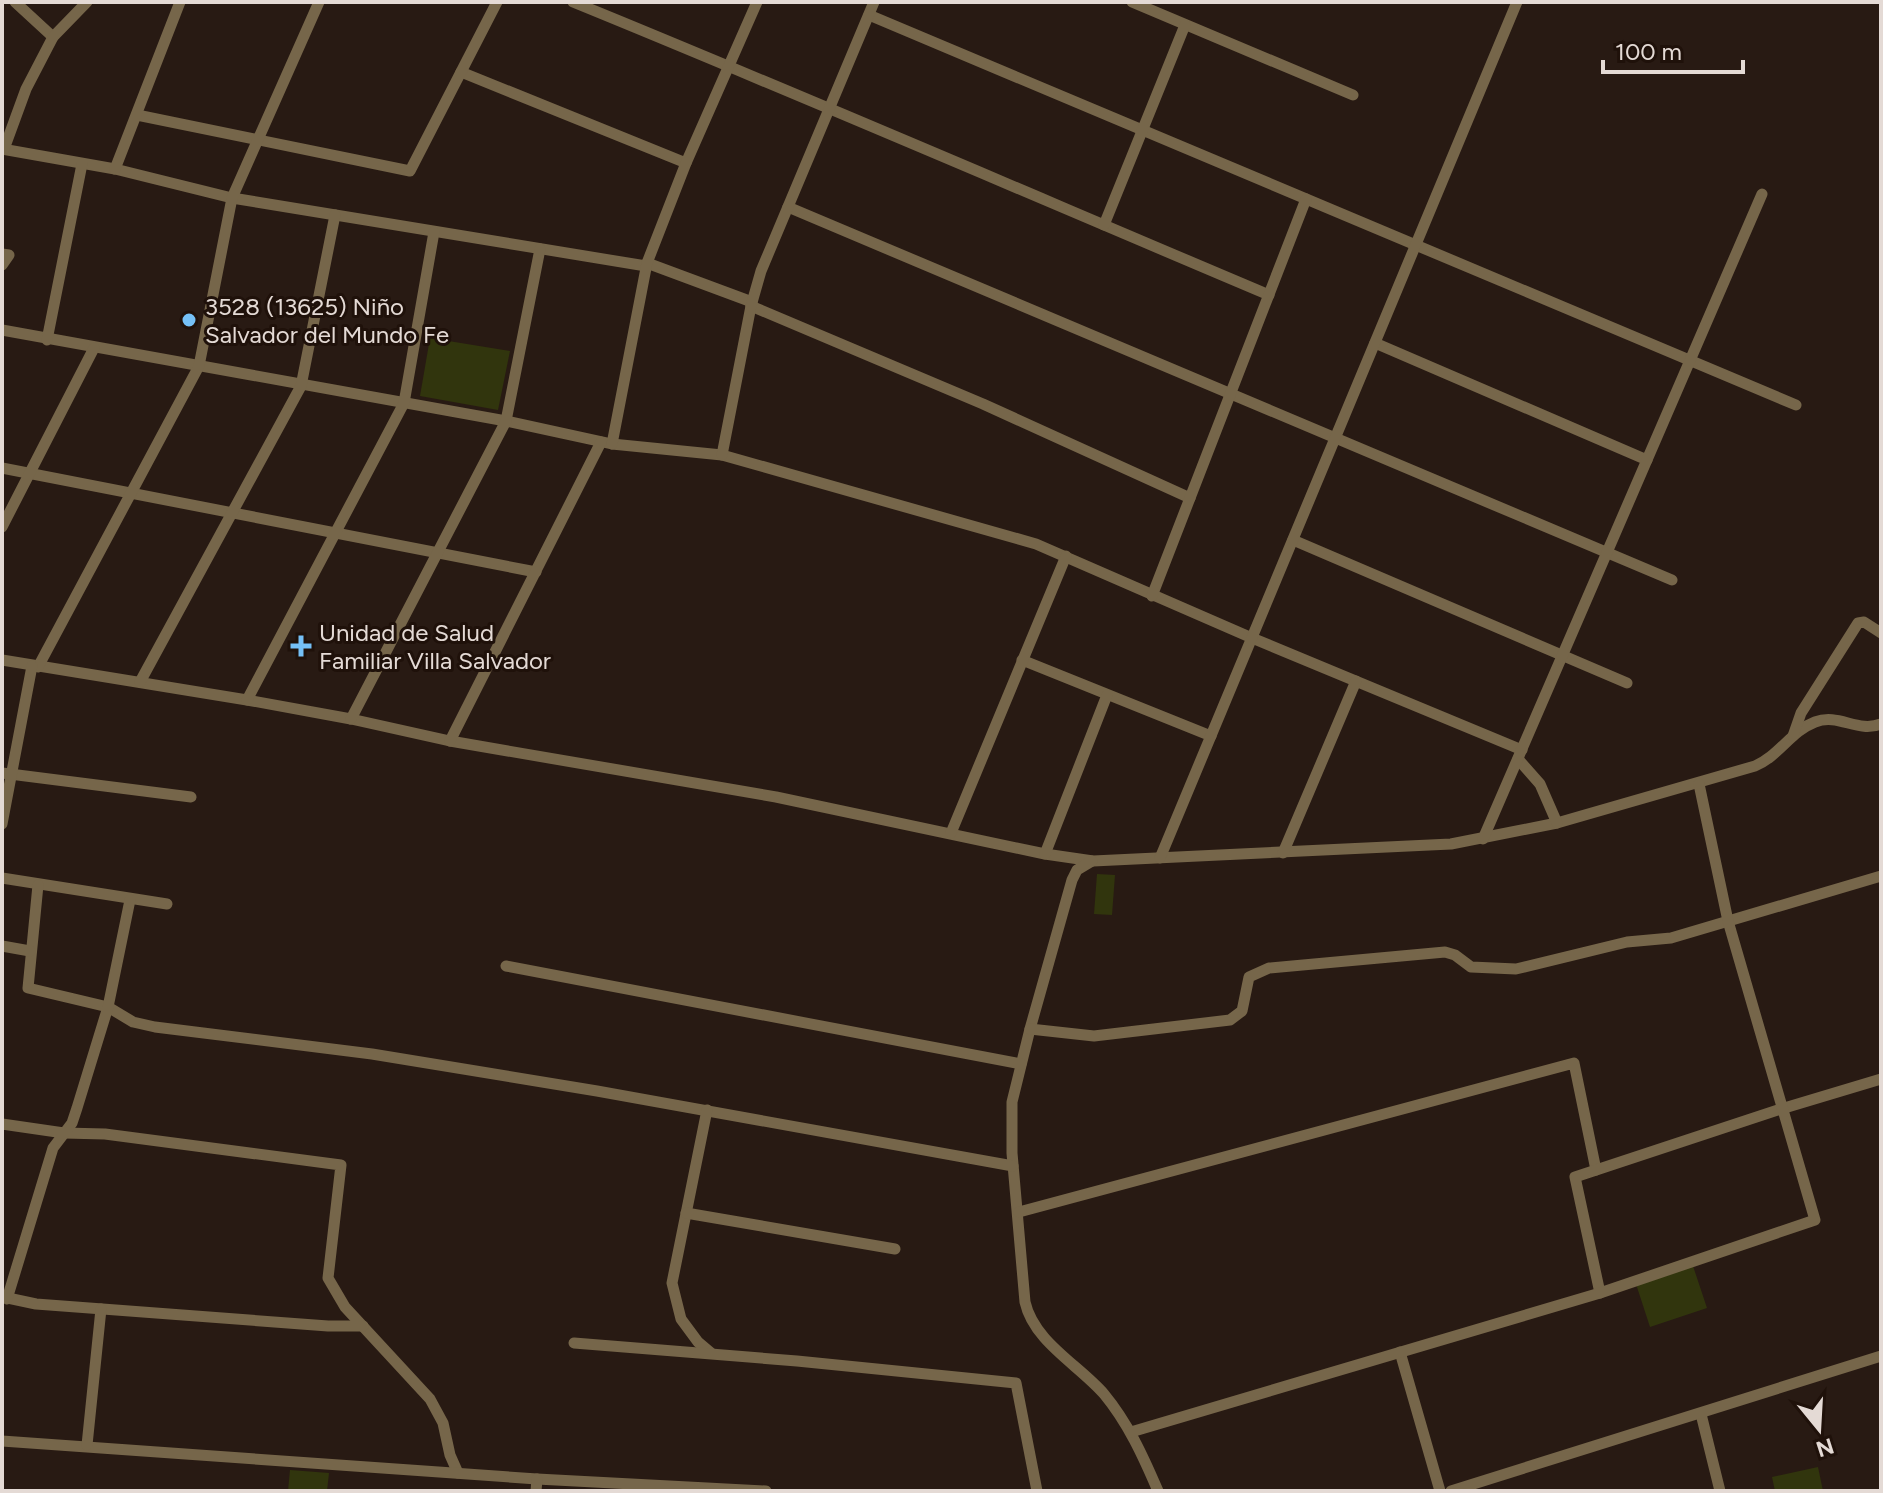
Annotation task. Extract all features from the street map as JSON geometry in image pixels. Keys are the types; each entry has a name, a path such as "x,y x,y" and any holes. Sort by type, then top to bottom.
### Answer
{"street":[{"path":"15,2 53,37"},
{"path":"87,2 53,37 26,89 3,149 115,169 232,198 647,264 751,304 1190,498"},
{"path":"115,169 180,2"},
{"path":"2,824 7,774 35,666 199,366 232,198 319,2"},
{"path":"137,115 410,171 497,2"},
{"path":"573,2 1269,295"},
{"path":"450,741 536,572 607,443 647,264 686,163 757,2"},
{"path":"722,455 751,304 761,271 874,2"},
{"path":"1160,858 1517,2"},
{"path":"1137,3 1353,95"},
{"path":"869,15 1796,405"},
{"path":"1104,225 1185,25"},
{"path":"461,72 686,163"},
{"path":"47,340 82,164"},
{"path":"1483,839 1762,194"},
{"path":"1152,596 1306,199"},
{"path":"788,207 1672,580"},
{"path":"140,682 301,386 335,215"},
{"path":"247,700 404,403 434,232"},
{"path":"351,719 506,421 540,249"},
{"path":"2,254 9,255 2,265"},
{"path":"2,330 506,421 607,443 722,455 978,528 1066,556 1520,754 1540,784 1557,823"},
{"path":"1375,343 1647,460"},
{"path":"2,527 94,348"},
{"path":"2,468 536,572"},
{"path":"1293,540 1627,683"},
{"path":"951,833 1066,556"},
{"path":"1793,736 1801,713 1858,623 1864,622 1881,633"},
{"path":"2,660 247,700 450,741 788,799 1045,854 1093,861 1451,844 1483,839 1557,823 1699,784 1762,763 1803,728 1821,720 1833,718 1860,728 1881,724"},
{"path":"1022,660 1211,736"},
{"path":"1283,853 1356,681"},
{"path":"1045,854 1107,695"},
{"path":"7,774 191,797"},
{"path":"1131,1432 1600,1293 1815,1220 1728,921 1699,784"},
{"path":"1093,861 1077,870 1072,880 1012,1102 1013,1166 1025,1302 1032,1323 1086,1375 1131,1432 1158,1491"},
{"path":"1030,1029 1094,1036 1230,1020 1242,1011 1249,977 1269,968 1445,952 1471,967 1516,969 1627,942 1667,939 1881,876"},
{"path":"2,878 167,904"},
{"path":"38,885 28,988 108,1007 133,1022 372,1054 707,1110 1013,1166"},
{"path":"130,900 108,1007 77,1108 72,1123 53,1148 4,1298 36,1304 363,1326"},
{"path":"2,946 30,951"},
{"path":"506,966 1021,1064"},
{"path":"1019,1212 1574,1063 1596,1170"},
{"path":"1600,1293 1575,1177 1881,1079"},
{"path":"707,1110 672,1283 681,1319 698,1342 717,1355"},
{"path":"2,1124 64,1133 105,1134 341,1165 328,1278 345,1307 430,1399 443,1423 450,1455 458,1473"},
{"path":"686,1213 895,1249"},
{"path":"87,1445 101,1309"},
{"path":"574,1343 1016,1383 1037,1491"},
{"path":"1400,1352 1440,1491"},
{"path":"1451,1491 1881,1356"},
{"path":"1701,1414 1720,1491"},
{"path":"2,1441 458,1473 536,1485 766,1491"}],"green space":[{"path":"430,338 510,351 498,410 420,396"},
{"path":"1097,874 1115,875 1112,915 1094,914"},
{"path":"1693,1266 1707,1308 1650,1327 1636,1284"},
{"path":"1818,1467 1823,1491 1775,1491 1772,1477"},
{"path":"290,1470 329,1473 327,1491 288,1491"}],"place":[{"name":"3528 (13625) Niño Salvador del Mundo Fe","path":"189,320"},
{"name":"Unidad de Salud Familiar Villa Salvador","path":"301,646"}]}
